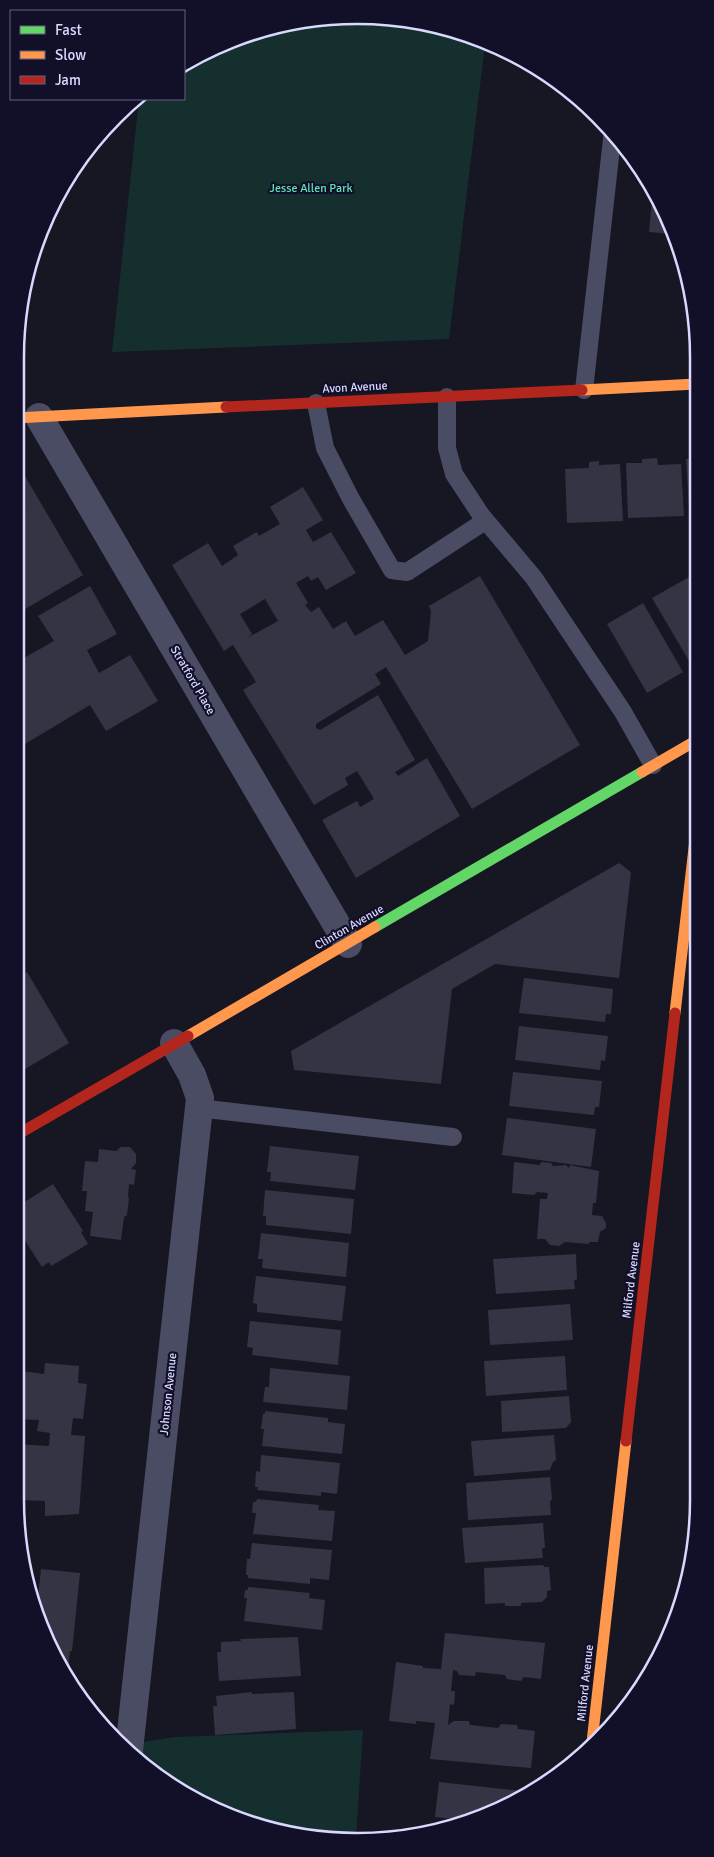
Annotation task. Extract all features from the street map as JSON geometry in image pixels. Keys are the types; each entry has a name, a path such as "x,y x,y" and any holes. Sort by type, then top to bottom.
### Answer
{"street":[{"name":"Avon Avenue","path":"27,417 690,384"},
{"name":"Stratford Place","path":"27,417 348,944"},
{"name":"Clinton Avenue","path":"24,1131 690,744"},
{"name":"Milford Avenue","path":"593,1736 690,883"},
{"name":"Johnson Avenue","path":"130,1744 200,1098 196,1085 174,1043"}],"lane":[{"path":"584,390 612,142"},
{"path":"447,397 447,448 454,474 485,521 534,578 623,712 653,766"},
{"path":"316,403 325,448 351,499 392,570 407,572 485,521"},
{"path":"198,1108 453,1137"}],"green space":[{"name":"Jesse Allen Park","path":"335,24 379,24 422,30 464,41 485,49 449,339 112,352 138,105 145,100 185,100 185,71 190,68 250,41 292,30"},
{"path":"363,1730 356,1833 335,1833 292,1827 250,1816 229,1808 190,1789 130,1744 175,1737"}],"building":[{"path":"652,202 667,234 649,232"},
{"path":"657,458 658,465 681,464 684,516 628,518 626,463 642,463 642,459"},
{"path":"686,459 690,459 690,507 689,507"},
{"path":"599,461 599,465 620,464 623,521 567,523 565,469 589,468 589,462"},
{"path":"24,474 83,575 24,610"},
{"path":"303,487 323,520 306,530 313,542 331,532 356,573 326,590 318,577 311,581 308,576 296,583 308,603 305,605 311,612 319,607 333,629 346,621 355,636 383,620 405,655 428,641 431,611 429,606 480,576 580,745 472,809 386,667 375,674 381,684 316,724 316,728 320,730 378,695 415,760 395,772 398,776 427,758 460,816 356,878 322,820 357,801 360,807 374,799 357,771 345,778 348,785 314,805 243,690 256,682 233,645 224,651 172,565 208,543 222,566 238,555 233,546 257,532 259,536 280,524 270,507","holes":["265,599 278,621 247,638 252,634 240,614"]},
{"path":"689,577 690,579 690,663 652,598"},
{"path":"90,586 117,634 87,650 99,673 130,655 158,701 106,731 90,705 24,745 24,658 54,641 38,616"},
{"path":"643,603 683,672 647,693 607,624"},
{"path":"619,863 631,872 619,978 495,964 452,989 441,1084 294,1070 291,1051"},
{"path":"27,972 69,1043 24,1070 24,974"},
{"path":"524,978 613,989 611,1014 606,1014 605,1022 519,1013"},
{"path":"519,1026 608,1036 605,1061 601,1060 600,1070 515,1060"},
{"path":"513,1072 602,1081 599,1107 595,1107 594,1115 509,1106"},
{"path":"507,1118 596,1129 591,1167 502,1155"},
{"path":"270,1146 359,1156 355,1190 270,1181 271,1172 267,1172"},
{"path":"121,1147 130,1147 136,1154 136,1163 131,1169 136,1170 134,1185 129,1184 127,1215 124,1217 121,1240 90,1236 93,1212 85,1211 87,1191 82,1191 85,1161 98,1162 99,1149 116,1151"},
{"path":"514,1162 539,1165 542,1162 551,1163 553,1166 566,1165 569,1168 570,1165 599,1171 596,1203 593,1203 592,1215 602,1216 606,1223 606,1228 600,1232 598,1242 589,1242 589,1244 565,1242 559,1246 550,1245 545,1239 537,1239 540,1199 547,1199 548,1193 537,1192 534,1195 512,1193"},
{"path":"53,1184 83,1231 81,1232 88,1244 51,1266 49,1262 42,1267 24,1239 24,1202"},
{"path":"265,1190 354,1199 351,1234 266,1225 266,1216 263,1216"},
{"path":"261,1233 349,1243 346,1277 262,1268 263,1259 258,1259"},
{"path":"576,1254 577,1279 574,1281 575,1289 496,1294 493,1259"},
{"path":"256,1276 346,1286 342,1321 257,1312 257,1304 253,1303"},
{"path":"570,1304 573,1340 490,1345 488,1310"},
{"path":"250,1321 341,1330 338,1365 252,1355 253,1348 247,1347"},
{"path":"565,1356 567,1390 486,1396 484,1361"},
{"path":"45,1363 79,1366 78,1383 87,1384 83,1419 73,1418 71,1435 85,1436 79,1514 45,1516 45,1501 24,1500 24,1445 49,1446 50,1433 37,1431 39,1420 24,1419 24,1371 44,1374"},
{"path":"270,1368 350,1376 347,1410 263,1402 265,1387 269,1387"},
{"path":"569,1396 571,1422 566,1428 502,1432 501,1401"},
{"path":"265,1411 328,1418 328,1422 345,1424 342,1454 262,1446 264,1429 261,1429"},
{"path":"554,1435 556,1460 553,1462 550,1470 474,1476 471,1441"},
{"path":"261,1455 340,1463 337,1494 321,1492 321,1496 257,1490 258,1487 255,1487 256,1471 260,1472"},
{"path":"550,1477 551,1515 468,1520 466,1483"},
{"path":"257,1499 319,1505 318,1510 335,1511 332,1541 253,1534 256,1513 252,1513 253,1502 256,1502"},
{"path":"543,1523 545,1548 542,1548 543,1558 465,1563 462,1528"},
{"path":"252,1543 332,1550 329,1580 310,1578 310,1584 248,1578 248,1575 246,1575 247,1559 250,1559"},
{"path":"543,1565 544,1567 549,1567 551,1590 547,1591 547,1597 542,1602 521,1603 521,1606 505,1606 505,1603 485,1604 484,1568"},
{"path":"41,1569 80,1573 72,1651 70,1651 68,1667 49,1628 38,1597"},
{"path":"248,1587 310,1593 309,1598 325,1600 322,1630 244,1621 247,1598 244,1598 245,1590 248,1590"},
{"path":"445,1633 545,1643 541,1679 524,1677 521,1681 507,1679 505,1675 476,1672 475,1676 459,1675 457,1671 453,1670 451,1691 455,1691 454,1705 450,1704 448,1725 454,1721 469,1721 470,1725 498,1728 501,1724 517,1725 518,1729 535,1731 531,1768 430,1759 435,1723 416,1721 416,1724 389,1721 396,1662 423,1666 423,1668 441,1669"},
{"path":"298,1637 301,1676 219,1681 217,1652 221,1652 221,1642 241,1641 240,1639"},
{"path":"252,1692 252,1694 294,1692 296,1729 215,1735 213,1706 217,1706 216,1696"},
{"path":"439,1782 520,1791 464,1816 454,1819 435,1817"}],"traffic: fast":[{"path":"375,927 642,772"}],"traffic: slow":[{"path":"582,390 690,384"},
{"path":"24,418 226,407"},
{"path":"642,772 690,744"},
{"path":"675,1013 690,883"},
{"path":"188,1036 375,927"},
{"path":"593,1736 626,1441"}],"traffic: jam":[{"path":"226,407 582,390"},
{"path":"626,1441 675,1013"},
{"path":"24,1131 188,1036"}]}
